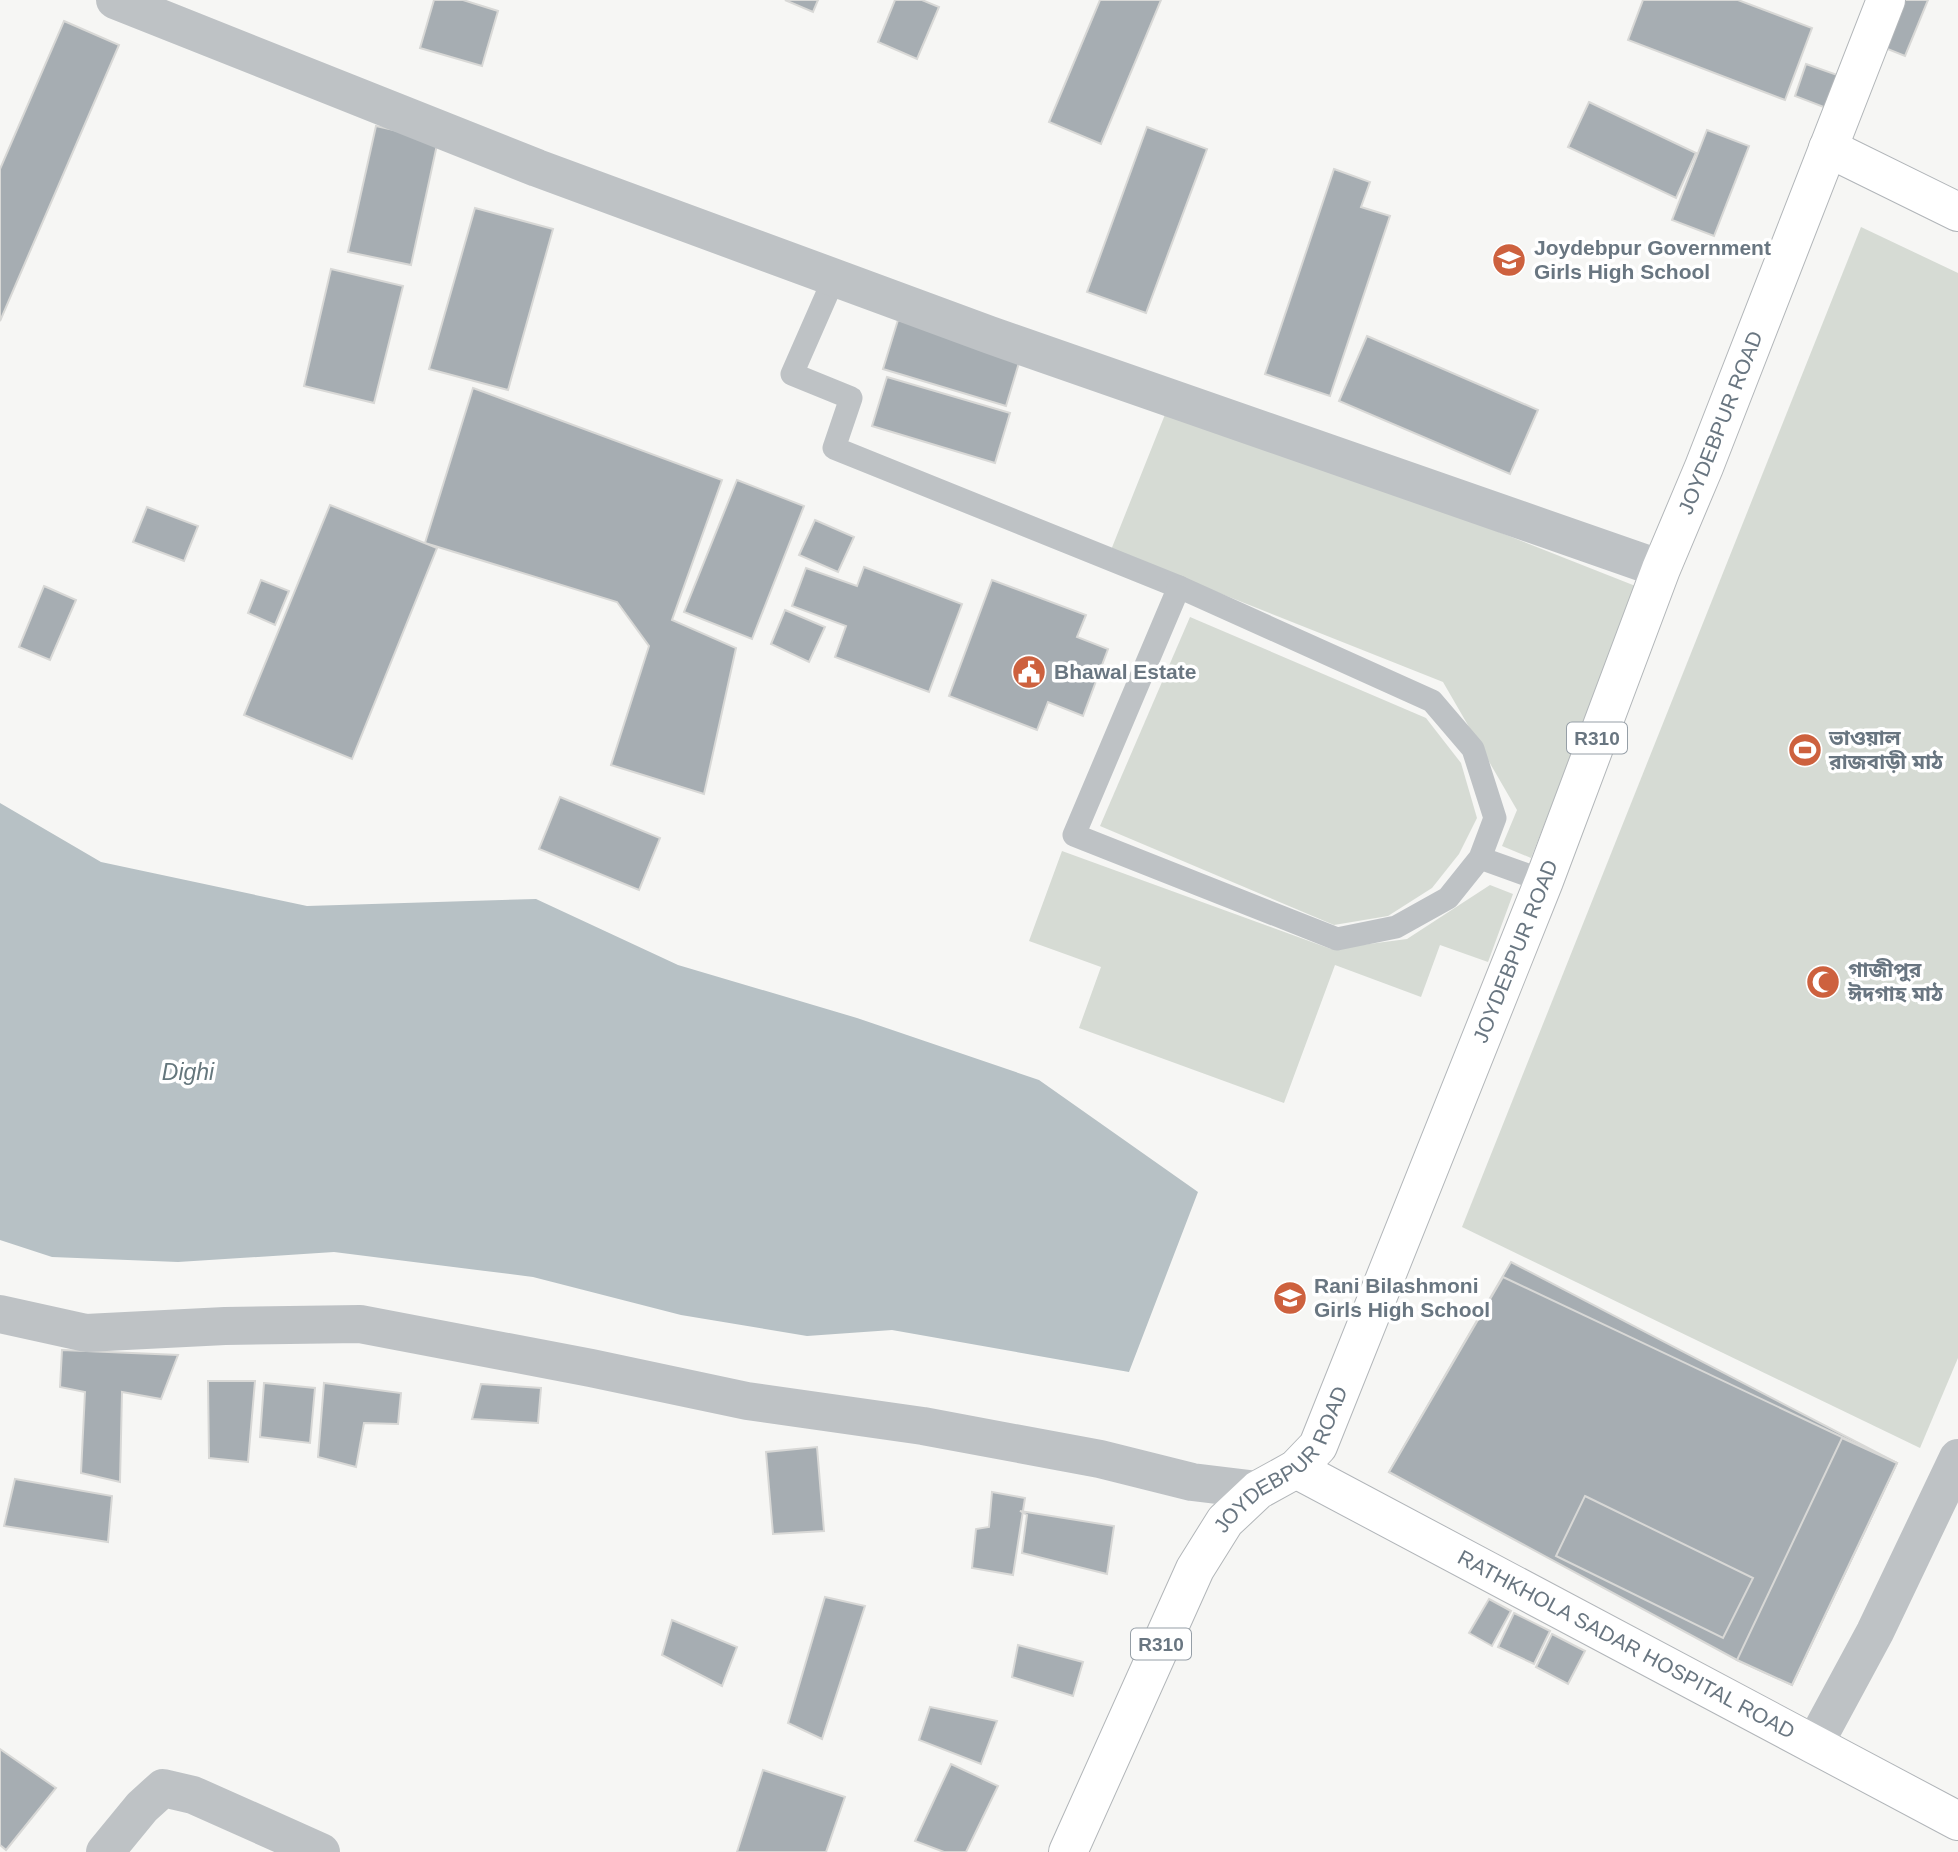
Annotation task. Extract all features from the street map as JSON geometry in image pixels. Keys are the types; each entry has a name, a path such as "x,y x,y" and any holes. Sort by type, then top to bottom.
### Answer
{"main road":[{"name":"JOYDEBPUR ROAD","path":"1068,1852 1195,1569 1225,1521 1258,1490 1296,1469 1318,1446 1544,881 1661,569 1704,467 1886,0"},
{"path":"1828,148 1958,212"},
{"name":"RATHKHOLA SADAR HOSPITAL ROAD","path":"1296,1469 1958,1821"}],"street":[{"path":"115,0 537,168 1016,344 1661,569"},
{"path":"0,1314 86,1333 225,1326 360,1324 592,1368 747,1401 923,1426 1100,1459 1192,1482 1258,1490"},
{"path":"1814,1745 1875,1632 1958,1458"},
{"path":"105,1852 142,1807 163,1788 193,1795 309,1850"}],"lane":[{"path":"835,276 792,374 851,398 834,448 1180,587 1432,701 1473,749 1496,818 1480,858 1448,898 1396,928 1337,939 1074,835 1180,587"},
{"path":"1480,858 1544,881"}],"shaded area":[{"name":"ভাওয়াল রাজবাড়ী মাঠ","path":"1861,227 1958,273 1958,1358 1920,1448 1462,1227"},
{"path":"1170,402 1638,587 1531,858 1502,846 1517,810 1443,682 1111,550"},
{"path":"1190,617 1426,718 1461,763 1477,818 1459,854 1432,888 1388,916 1334,925 1100,826"},
{"path":"1062,851 1331,949 1407,939 1490,885 1513,894 1488,962 1440,945 1421,997 1335,965 1284,1103 1079,1028 1101,967 1029,941"}],"water":[{"name":"Dighi","path":"0,803 101,862 307,906 536,899 678,965 857,1018 1039,1080 1198,1192 1129,1372 892,1330 807,1336 681,1315 533,1277 334,1252 178,1262 52,1257 0,1240"}],"building":[{"path":"434,0 463,0 498,11 482,66 420,48"},
{"path":"785,0 818,0 813,12"},
{"path":"895,0 922,0 939,7 917,59 878,42"},
{"path":"1100,0 1161,0 1101,144 1049,122"},
{"path":"1643,0 1738,0 1812,28 1785,100 1628,40"},
{"path":"1894,0 1928,0 1905,56 1875,44"},
{"path":"64,21 119,45 0,321 0,169"},
{"path":"1806,64 1846,78 1834,111 1795,96"},
{"path":"1589,102 1696,153 1676,198 1568,147"},
{"path":"376,126 438,140 411,265 348,252"},
{"path":"1147,127 1207,149 1146,313 1087,292"},
{"path":"1707,130 1749,146 1714,236 1672,220"},
{"path":"1334,169 1370,182 1361,207 1390,216 1330,396 1265,374"},
{"path":"475,208 553,229 508,390 429,369"},
{"path":"331,269 403,286 374,403 304,386"},
{"path":"898,320 1021,356 1006,406 883,369"},
{"path":"1367,336 1538,410 1510,474 1339,401"},
{"path":"887,377 1010,413 995,463 872,426"},
{"path":"473,388 722,480 672,620 736,648 704,794 611,765 649,646 617,602 425,543"},
{"path":"737,480 804,506 752,639 684,612"},
{"path":"330,505 437,548 352,759 244,715"},
{"path":"147,507 198,526 184,561 133,542"},
{"path":"815,520 854,537 838,572 799,555"},
{"path":"864,567 962,604 929,692 835,657 846,626 792,606 806,568 857,586"},
{"path":"261,580 289,591 275,625 248,613"},
{"name":"Bhawal Estate","path":"992,580 1086,615 1077,637 1108,649 1083,716 1048,702 1037,730 949,696"},
{"path":"44,586 76,600 50,660 19,647"},
{"path":"785,610 825,627 809,662 771,644"},
{"path":"560,797 660,838 639,890 539,849"},
{"path":"1511,1262 1897,1463 1792,1685 1389,1472"},
{"path":"1503,1277 1897,1463 1792,1685 1737,1660 1389,1472"},
{"path":"62,1350 178,1355 161,1399 122,1392 120,1482 81,1473 85,1392 60,1387"},
{"path":"208,1381 255,1381 248,1462 209,1458"},
{"path":"264,1383 315,1388 310,1443 260,1437"},
{"path":"324,1383 401,1393 398,1424 364,1423 356,1467 318,1457"},
{"path":"481,1384 541,1388 538,1423 472,1419"},
{"path":"1842,1438 1897,1463 1792,1685 1737,1660"},
{"path":"817,1447 824,1531 773,1534 766,1452"},
{"path":"15,1479 112,1496 108,1542 4,1526"},
{"path":"992,1492 1025,1498 1013,1575 972,1568 976,1529 989,1527"},
{"path":"1585,1496 1753,1578 1723,1638 1556,1556"},
{"path":"1020,1511 1114,1526 1107,1574 1022,1553 1027,1515"},
{"path":"825,1597 865,1606 822,1739 788,1723"},
{"path":"1489,1599 1511,1611 1492,1646 1469,1633"},
{"path":"1514,1613 1550,1631 1534,1664 1498,1647"},
{"path":"672,1620 737,1647 722,1686 662,1655"},
{"path":"1552,1634 1585,1651 1568,1684 1536,1667"},
{"path":"1018,1645 1083,1662 1073,1696 1012,1677"},
{"path":"930,1707 997,1721 981,1764 919,1740"},
{"path":"0,1749 56,1788 6,1850 0,1845"},
{"path":"951,1764 998,1786 966,1852 944,1852 915,1841"},
{"path":"763,1770 845,1797 826,1852 737,1852"}],"place":[{"name":"Joydebpur Government Girls High School","path":"1509,260"},
{"name":"Bhawal Estate","path":"1029,672"},
{"name":"ভাওয়াল রাজবাড়ী মাঠ","path":"1805,750"},
{"name":"গাজীপুর ঈদগাহ মাঠ","path":"1823,982"},
{"name":"Rani Bilashmoni Girls High School","path":"1290,1298"}]}
